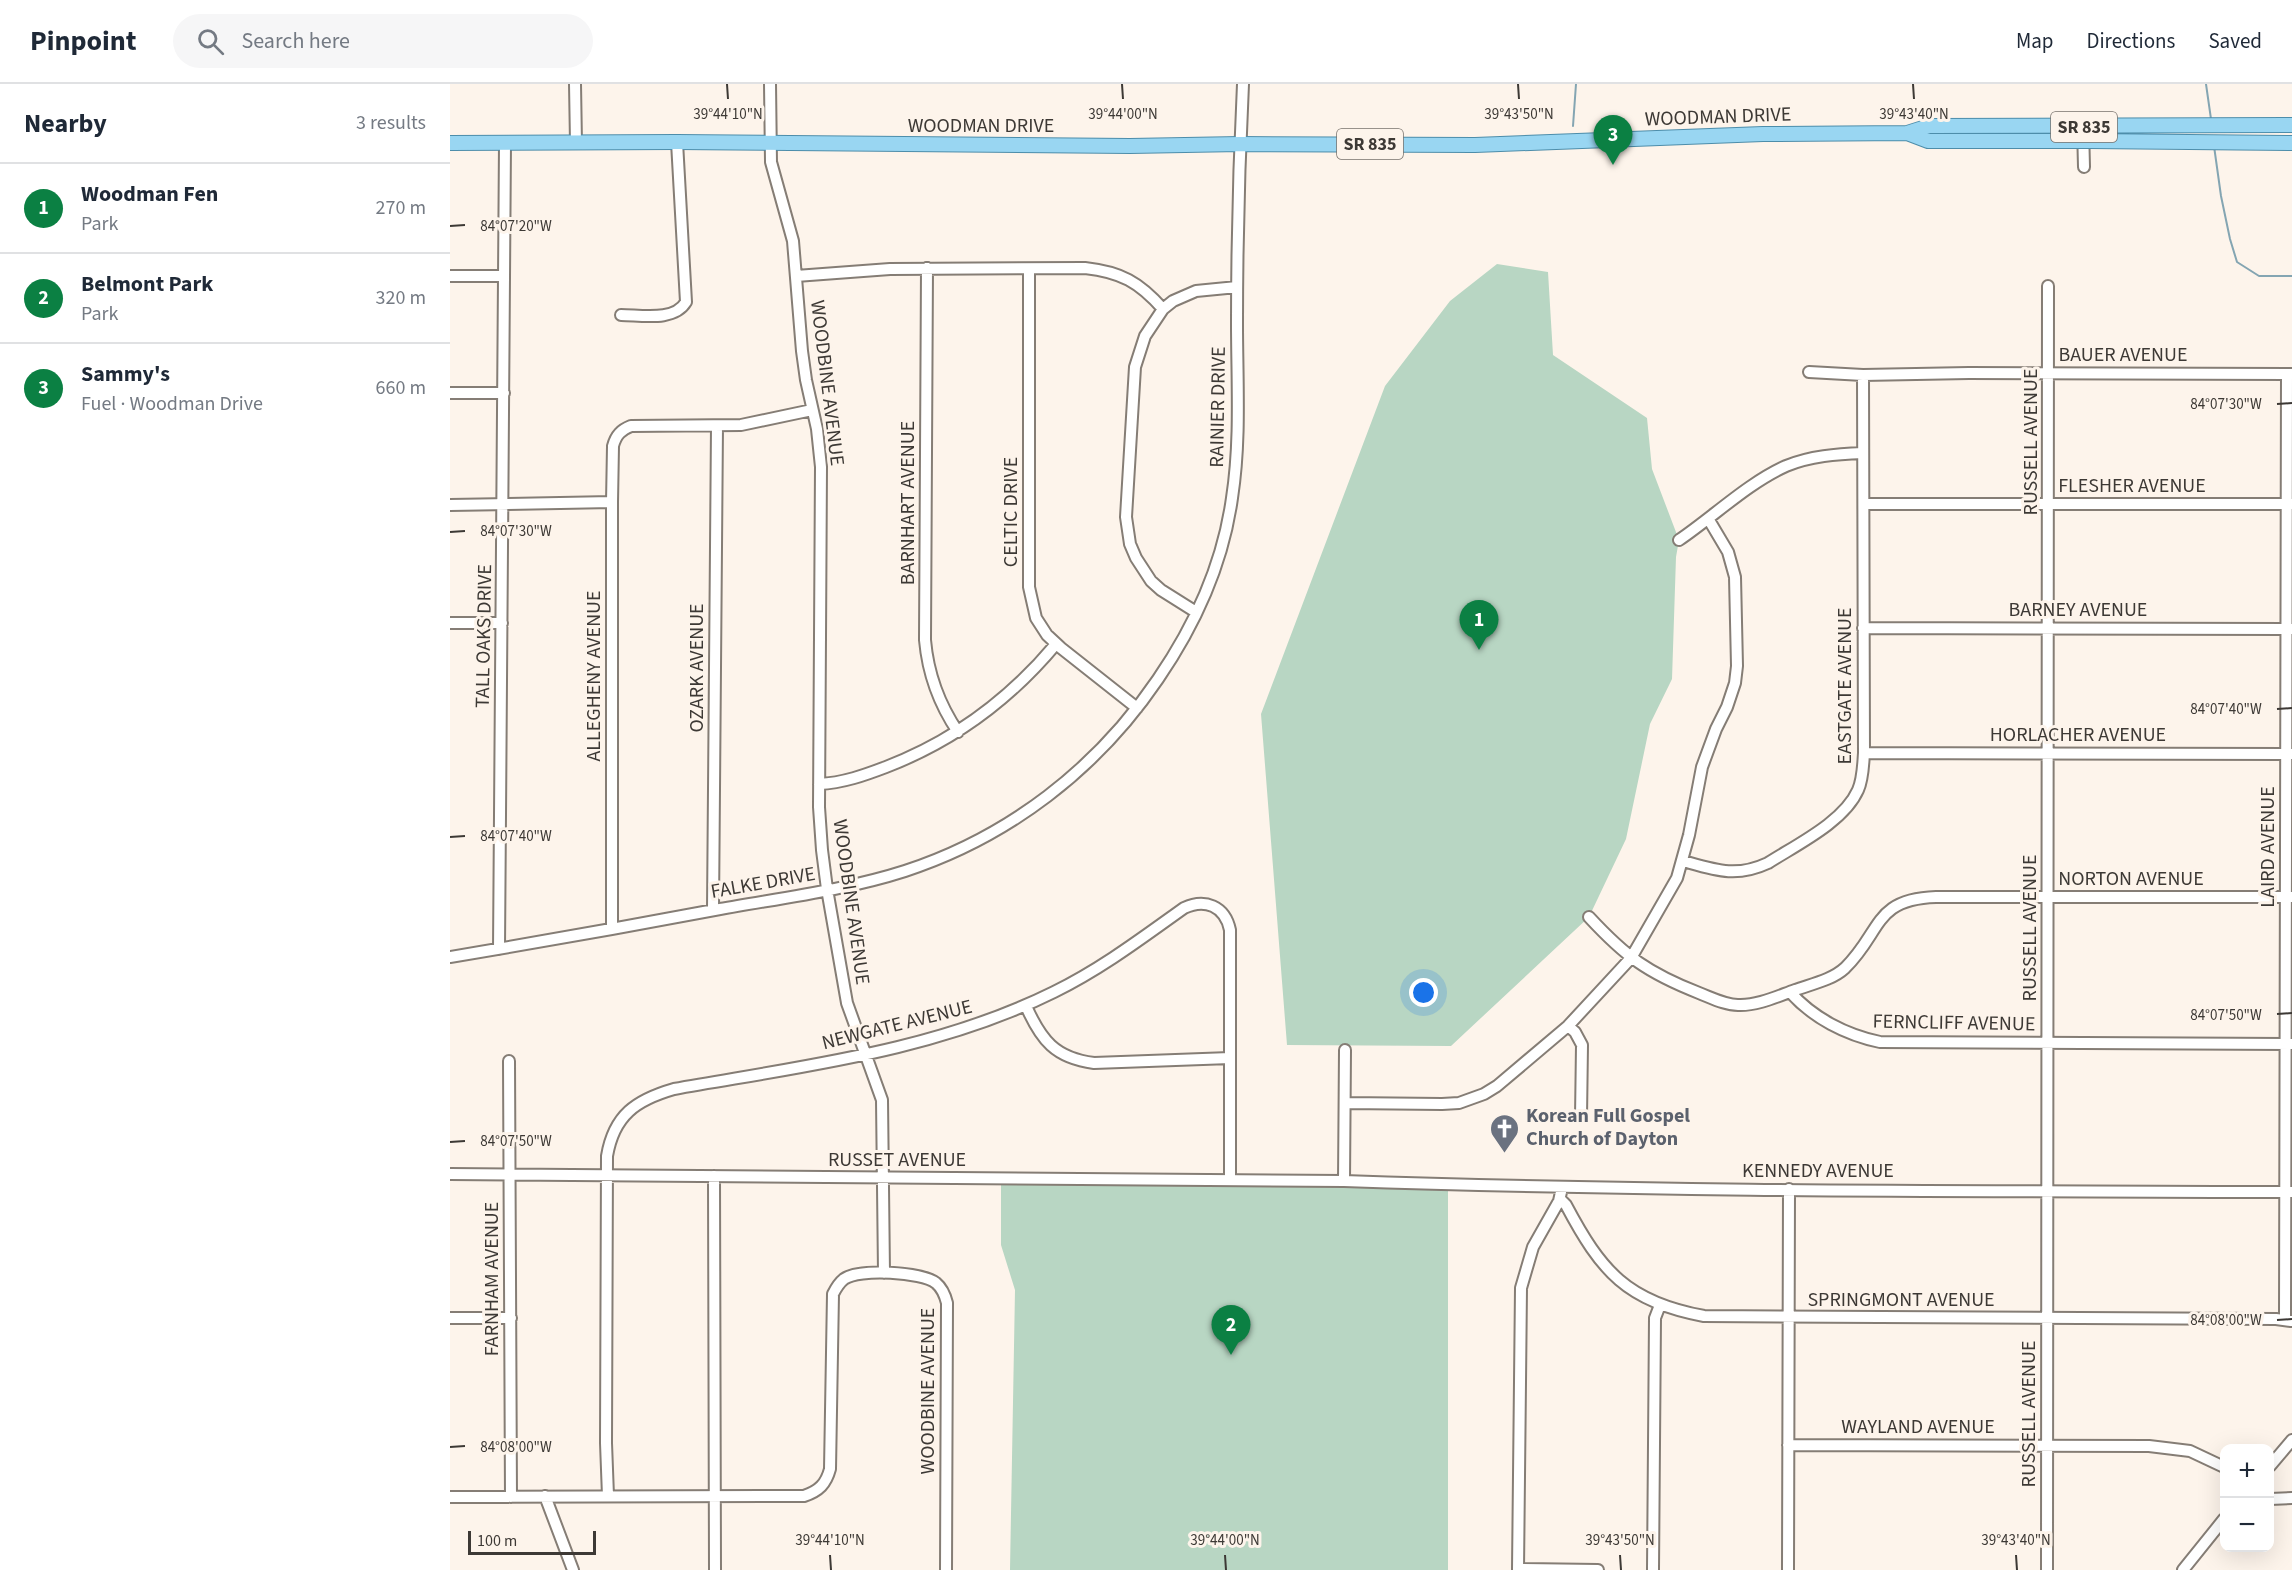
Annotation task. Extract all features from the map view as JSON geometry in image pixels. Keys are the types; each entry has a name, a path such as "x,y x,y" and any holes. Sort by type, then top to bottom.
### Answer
{"main road":[{"name":"WOODMAN DRIVE","path":"450,142 1110,146 1498,144 1763,134 1907,133 1928,141 1961,134 2149,125 2167,132 2292,142"},
{"name":"WOODMAN DRIVE","path":"1961,134 2083,141 2216,135 2292,125"}],"street":[{"path":"575,84 576,143"},
{"name":"WOODBINE AVENUE","path":"770,84 771,162 792,232 802,351 817,429 821,467 819,784 822,850 847,1003 878,1082 882,1100 884,1274 927,1278 941,1288 947,1303 946,1570"},
{"name":"RAINIER DRIVE","path":"1137,708 1166,667 1196,612 1218,558 1234,484 1237,442 1237,287 1243,84"},
{"path":"2082,127 2084,167"},
{"path":"621,315 670,314 683,307 686,302 677,142"},
{"name":"TALL OAKS DRIVE","path":"499,949 505,143"},
{"name":"BARNHART AVENUE","path":"927,268 925,640 935,688 948,717 958,732"},
{"name":"CELTIC DRIVE","path":"1029,268 1029,587 1036,618 1056,644 1137,708"},
{"path":"796,276 890,269 1085,268 1112,272 1141,287 1163,309"},
{"path":"450,276 504,276"},
{"name":"RUSSELL AVENUE","path":"2047,1570 2048,286"},
{"path":"1196,612 1151,581 1136,558 1127,530 1136,368 1145,336 1163,309 1196,291 1237,287"},
{"name":"BAUER AVENUE","path":"1809,372 1863,375 2289,374"},
{"name":"LAIRD AVENUE","path":"2288,1320 2289,374"},
{"name":"EASTGATE AVENUE","path":"1683,861 1732,873 1744,872 1768,863 1838,816 1849,805 1859,788 1864,753 1863,375"},
{"path":"450,393 504,393"},
{"path":"717,426 765,421 812,411"},
{"name":"ALLEGHENY AVENUE","path":"612,928 613,446 615,438 631,426 717,426"},
{"name":"OZARK AVENUE","path":"713,910 717,426"},
{"path":"1679,540 1756,483 1787,465 1827,455 1863,453"},
{"path":"450,505 503,502 612,502"},
{"name":"FLESHER AVENUE","path":"1864,504 2289,504"},
{"path":"1345,1103 1442,1104 1471,1099 1497,1086 1568,1026 1631,958 1666,900 1683,861 1702,767 1732,695 1737,666 1735,577 1728,552 1709,520"},
{"path":"450,623 502,623"},
{"name":"BARNEY AVENUE","path":"1863,628 2289,629"},
{"path":"819,784 850,779 912,757 958,732 977,720 1020,683 1056,644"},
{"name":"FALKE DRIVE","path":"450,957 827,889 905,871 966,846 994,832 1030,809 1070,779 1116,733 1137,708"},
{"name":"HORLACHER AVENUE","path":"1864,753 2289,754"},
{"name":"NORTON AVENUE","path":"1790,992 1821,981 1844,969 1890,909 1908,899 1936,897 2289,897"},
{"name":"NEWGATE AVENUE","path":"608,1496 607,1156 613,1133 625,1114 645,1099 674,1089 866,1054 939,1037 974,1026 1026,1006 1086,975 1117,956 1184,908 1198,903 1219,909 1225,915 1230,930 1230,1058"},
{"path":"1589,917 1631,958 1657,975 1727,1004 1745,1005 1790,992"},
{"name":"FERNCLIFF AVENUE","path":"1790,992 1797,1000 1827,1022 1847,1033 1880,1042 2289,1044"},
{"path":"1026,1006 1035,1027 1043,1038 1061,1054 1082,1062 1230,1058 1230,1180"},
{"path":"1568,1026 1575,1032 1582,1045 1581,1117"},
{"path":"1344,1181 1345,1050"},
{"name":"FARNHAM AVENUE","path":"508,1061 511,1318 510,1497"},
{"name":"RUSSET AVENUE","path":"450,1174 1344,1181"},
{"path":"714,1176 715,1570"},
{"name":"KENNEDY AVENUE","path":"1344,1181 1790,1189 2289,1191"},
{"path":"1561,1186 1560,1199 1533,1247 1521,1288 1519,1306 1518,1570 1598,1570"},
{"path":"1788,1570 1790,1189"},
{"name":"SPRINGMONT AVENUE","path":"1560,1199 1566,1204 1588,1245 1603,1266 1628,1288 1660,1305 1704,1316 2288,1320"},
{"path":"450,1497 715,1497 804,1496 813,1493 824,1484 830,1469 831,1302 833,1294 838,1285 851,1275 884,1274"},
{"path":"1653,1570 1655,1318 1660,1305"},
{"path":"450,1318 511,1318"},
{"path":"2274,1461 2292,1440"},
{"name":"WAYLAND AVENUE","path":"1788,1445 2170,1447 2204,1456 2220,1465"},
{"path":"545,1497 573,1570"},
{"path":"2274,1498 2292,1498"},
{"path":"2182,1570 2220,1524"}],"green space":[{"path":"1497,264 1548,272 1553,355 1647,418 1652,469 1679,540 1676,557 1672,679 1650,724 1626,839 1589,917 1451,1046 1287,1045 1261,714 1385,386 1450,301"},
{"path":"1001,1178 1448,1185 1448,1570 1010,1570 1015,1290 1001,1245"}],"waterway":[{"path":"1573,126 1576,84"},
{"path":"2206,84 2211,119"},
{"path":"2214,146 2221,196 2237,262 2259,276 2292,276"}],"place":[{"name":"Sammy's","path":"1613,165"},
{"name":"Woodman Fen","path":"1479,650"},
{"name":"Korean Full Gospel Church of Dayton","path":"1505,1154"},
{"name":"Belmont Park","path":"1231,1355"}]}
